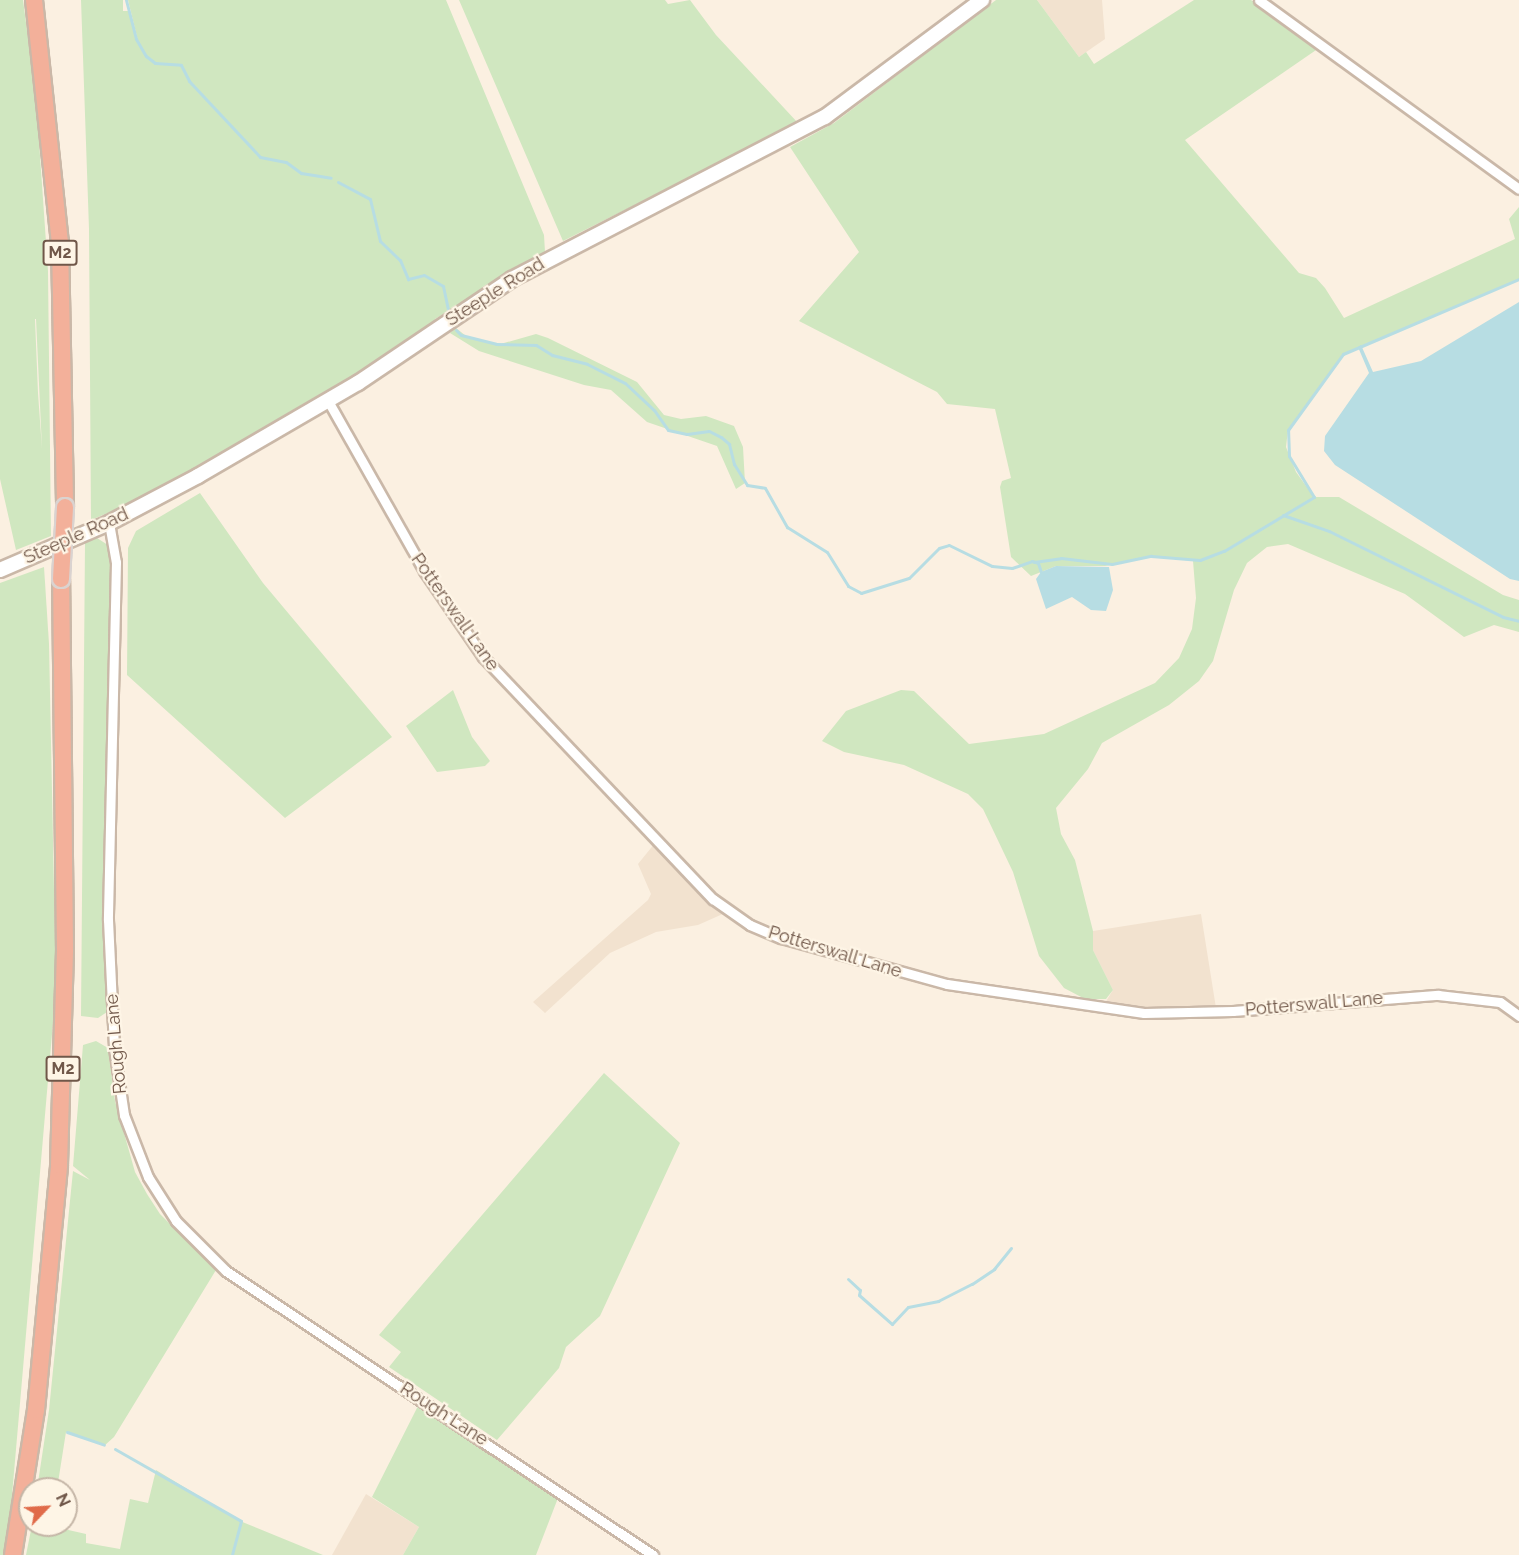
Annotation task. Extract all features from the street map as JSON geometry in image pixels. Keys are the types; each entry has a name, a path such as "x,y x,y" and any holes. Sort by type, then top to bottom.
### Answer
{"highway":[{"name":"M2","path":"13,1555 36,1410 59,1154 64,951 61,579 65,507 60,243 34,0"}],"street":[{"name":"Steeple Road","path":"0,570 110,523 328,401 512,279 825,117 982,0"},
{"path":"1259,0 1519,189"},
{"name":"Potterswall Lane","path":"328,401 424,572 483,657 713,898 750,925 782,938 947,984 1144,1013 1233,1011 1438,995 1500,1002 1519,1016"},
{"name":"Rough Lane","path":"110,523 116,562 108,920 114,1048 124,1115 148,1177 176,1221 226,1271 653,1555"}],"shaded area":[{"path":"1037,0 1102,0 1105,39 1079,57"},
{"path":"655,843 725,913 698,925 656,932 610,953 545,1013 533,1002 648,900 651,894 638,864"},
{"path":"1201,914 1216,1008 1153,1010 1105,1003 1113,990 1093,950 1093,931"},
{"path":"366,1494 419,1527 403,1555 332,1555"}],"green space":[{"path":"0,0 23,0 36,98 48,271 51,536 16,550 0,479","holes":["36,319 42,449 38,393"]},
{"path":"81,0 123,0 123,11 130,11 139,45 128,0 446,0 544,235 545,252 435,319 434,324 354,377 189,479 91,520 89,229"},
{"path":"459,0 665,0 668,4 690,0 716,35 798,123 563,241"},
{"path":"996,0 1037,0 1079,57 1086,52 1094,64 1194,0 1251,0 1319,48 1185,140 1299,273 1316,278 1325,288 1344,318 1515,239 1509,219 1519,207 1519,279 1343,354 1288,430 1286,447 1296,472 1314,497 1339,497 1503,595 1519,600 1519,632 1494,625 1464,637 1405,594 1288,544 1267,547 1247,563 1234,590 1213,661 1199,681 1169,705 1102,743 1088,769 1056,808 1061,834 1075,860 1093,931 1093,950 1113,990 1106,999 1085,999 1064,988 1039,956 1013,872 983,809 968,794 904,765 844,752 822,741 846,711 901,690 914,691 969,744 1044,734 1155,683 1179,658 1192,629 1196,598 1193,561 1151,556 1105,566 1056,566 1031,576 1011,557 1000,487 1002,481 1011,478 995,409 947,404 937,392 799,321 859,252 790,147 834,123"},
{"path":"456,328 466,336 497,345 536,334 548,338 637,382 664,415 681,419 706,416 734,426 743,447 745,483 736,489 717,446 647,422 611,390 584,385 479,351 450,333"},
{"path":"200,493 263,583 392,737 285,818 127,675 128,548 136,531"},
{"path":"97,538 111,547 105,895 107,1012 98,1018 81,1016 85,543"},
{"path":"44,567 49,644 56,988 9,1530 4,1555 0,1555 0,583"},
{"path":"453,690 472,737 490,761 485,766 437,772 406,726"},
{"path":"96,1041 108,1048 115,1101 135,1172 147,1194 160,1214 216,1270 114,1437 104,1446 66,1432 59,1477 39,1477 49,1410 73,1171 90,1180 73,1166 83,1045"},
{"path":"604,1073 680,1143 600,1316 566,1347 559,1368 497,1440 389,1367 401,1352 379,1335"},
{"path":"419,1404 558,1498 536,1555 403,1555 419,1527 372,1497"},
{"path":"156,1470 240,1521 323,1555 26,1555 30,1537 78,1537 78,1532 86,1534 86,1543 120,1549 130,1499 148,1503"}],"water":[{"path":"1519,302 1519,581 1510,579 1335,465 1324,451 1325,436 1369,373 1358,347 1361,345 1373,372 1421,361"},
{"path":"1056,566 1109,567 1113,590 1106,611 1091,610 1072,597 1046,609 1036,579 1041,572"}],"waterway":[{"path":"126,0 136,39 146,56 155,63 181,65 189,81 260,157 286,162 301,173 331,178"},
{"path":"338,182 370,199 380,241 400,260 408,279 424,275 443,286 449,314"},
{"path":"1034,562 1061,558 1112,564 1151,556 1200,560 1224,551 1314,497 1289,456 1288,430 1343,354 1519,279"},
{"path":"456,330 461,335 496,344 536,345 552,355 587,364 625,383 654,410 668,430 687,434 709,431 721,437 729,444 734,464 747,485 765,488 787,527 827,552 848,586 861,593 909,578 939,548 949,545 992,566 1012,568 1032,561 1038,563 1041,572"},
{"path":"1283,515 1329,531 1503,617 1519,621"},
{"path":"848,1279 860,1290 859,1295 892,1324 908,1307 938,1301 972,1284 994,1269 1011,1248"},
{"path":"67,1432 104,1445"},
{"path":"115,1449 241,1521 232,1555"}]}
